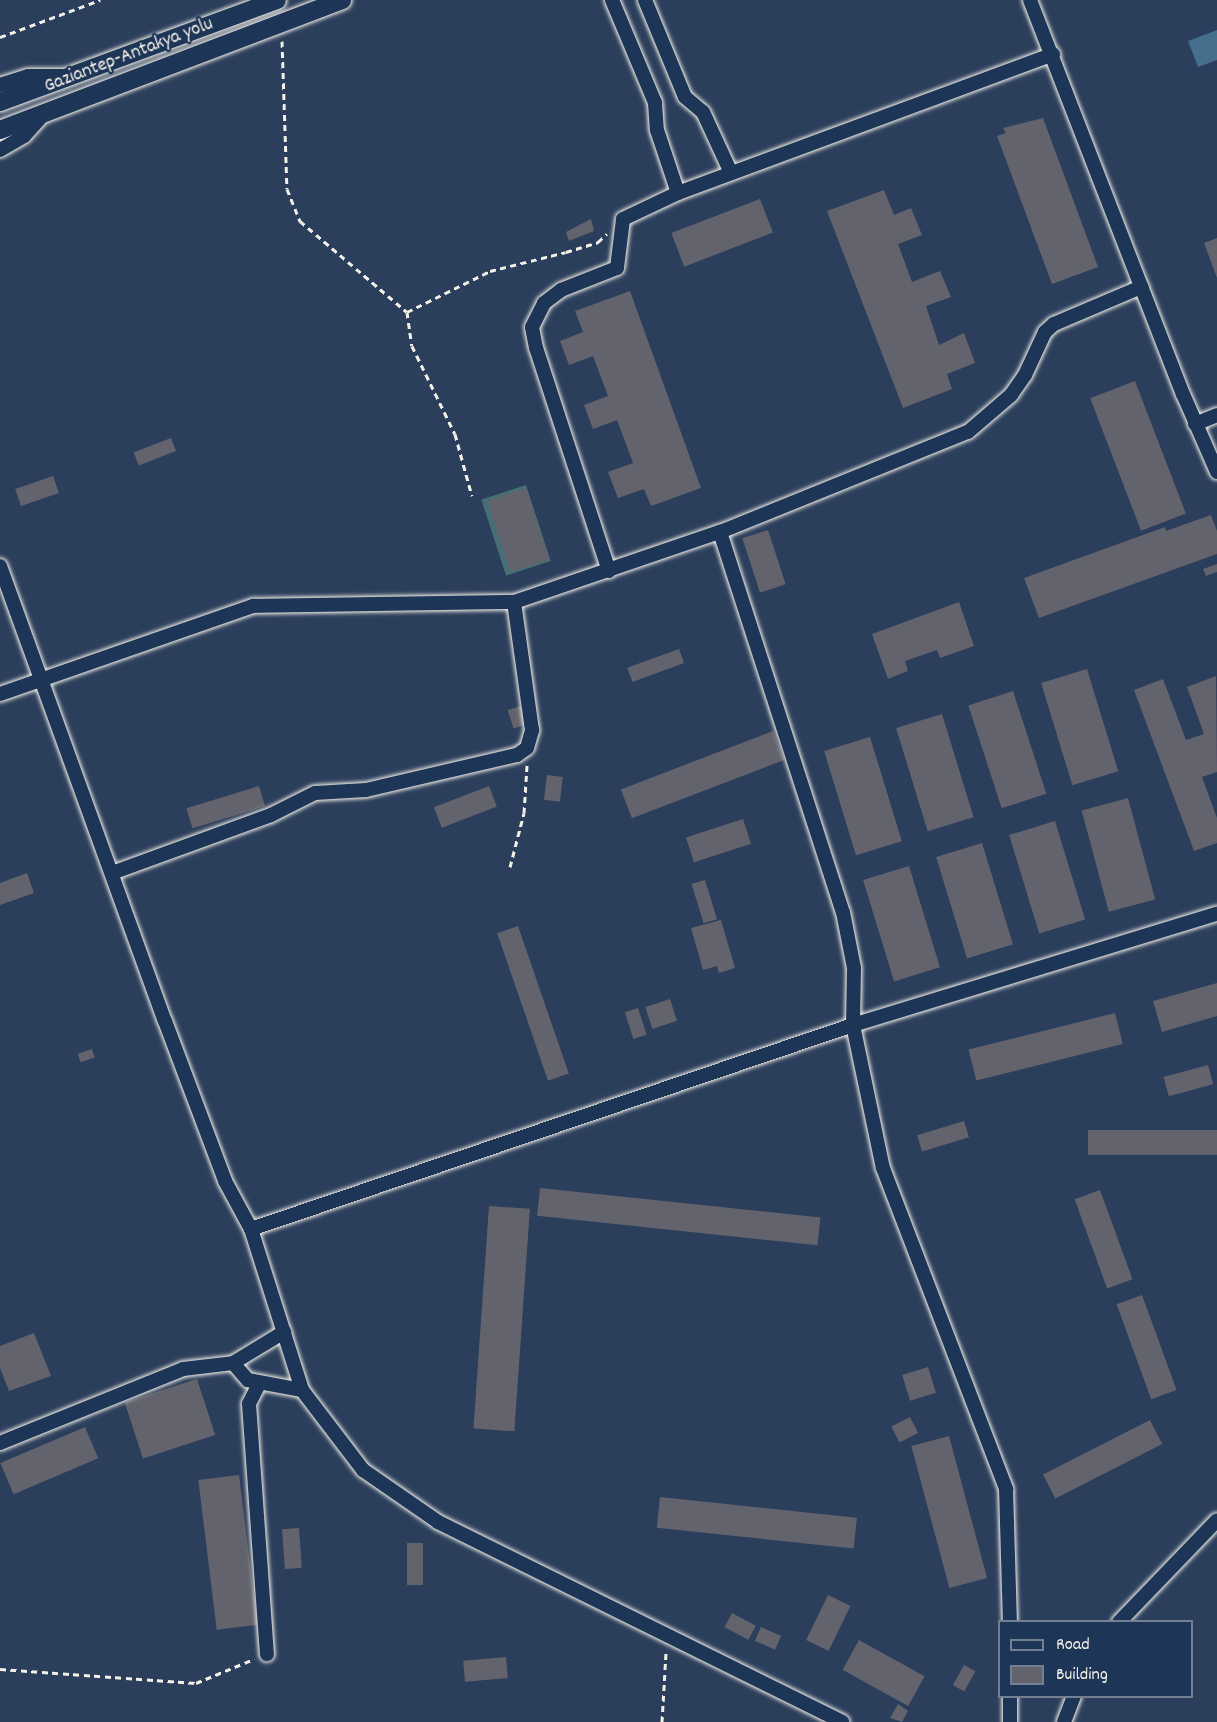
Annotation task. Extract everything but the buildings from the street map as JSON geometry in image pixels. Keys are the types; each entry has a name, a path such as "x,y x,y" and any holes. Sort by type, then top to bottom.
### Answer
{"main road":[{"name":"Gaziantep-Antakya yolu","path":"0,102 277,0"},
{"name":"Gaziantep-Antakya yolu","path":"0,130 280,21 342,0"}],"street":[{"path":"612,0 656,103 657,130 678,193"},
{"path":"645,0 685,97 703,112 731,173"},
{"path":"1030,0 1053,54 1195,424 1217,471"},
{"path":"609,571 532,327 544,303 561,290 617,268 623,219 678,193 1053,54"},
{"path":"0,85 28,76 71,76"},
{"path":"0,150 24,136 44,113"},
{"path":"0,694 253,606 514,603 720,532 969,432 1011,395 1045,332 1054,324 1141,287"},
{"path":"1195,424 1217,415"},
{"path":"720,532 843,912 854,968 853,1025 883,1168 1006,1489 1010,1620"},
{"path":"0,567 225,1181 251,1229 302,1390 363,1470 438,1522 842,1722"},
{"path":"112,873 271,815 315,793 366,790 518,755 527,748 531,713 514,603"},
{"path":"251,1229 853,1025 1217,914"},
{"path":"0,1443 183,1369 233,1363 284,1332"},
{"path":"233,1363 248,1380 259,1384 302,1390"},
{"path":"259,1384 249,1404 267,1654"},
{"path":"1121,1620 1217,1520"},
{"path":"1010,1698 1010,1722"},
{"path":"1064,1722 1073,1698"}],"path":[{"path":"0,37 100,0"},
{"path":"280,21 287,189 300,221 407,312 412,346 455,435 472,496"},
{"path":"407,312 490,271 598,242 623,219"},
{"path":"510,867 524,813 527,748"},
{"path":"662,1722 667,1635"},
{"path":"0,1669 196,1683 267,1654"}],"green space":[{"path":"526,485 551,561 506,576 481,500"}],"water":[{"path":"1217,30 1217,60 1198,67 1188,41"}]}
